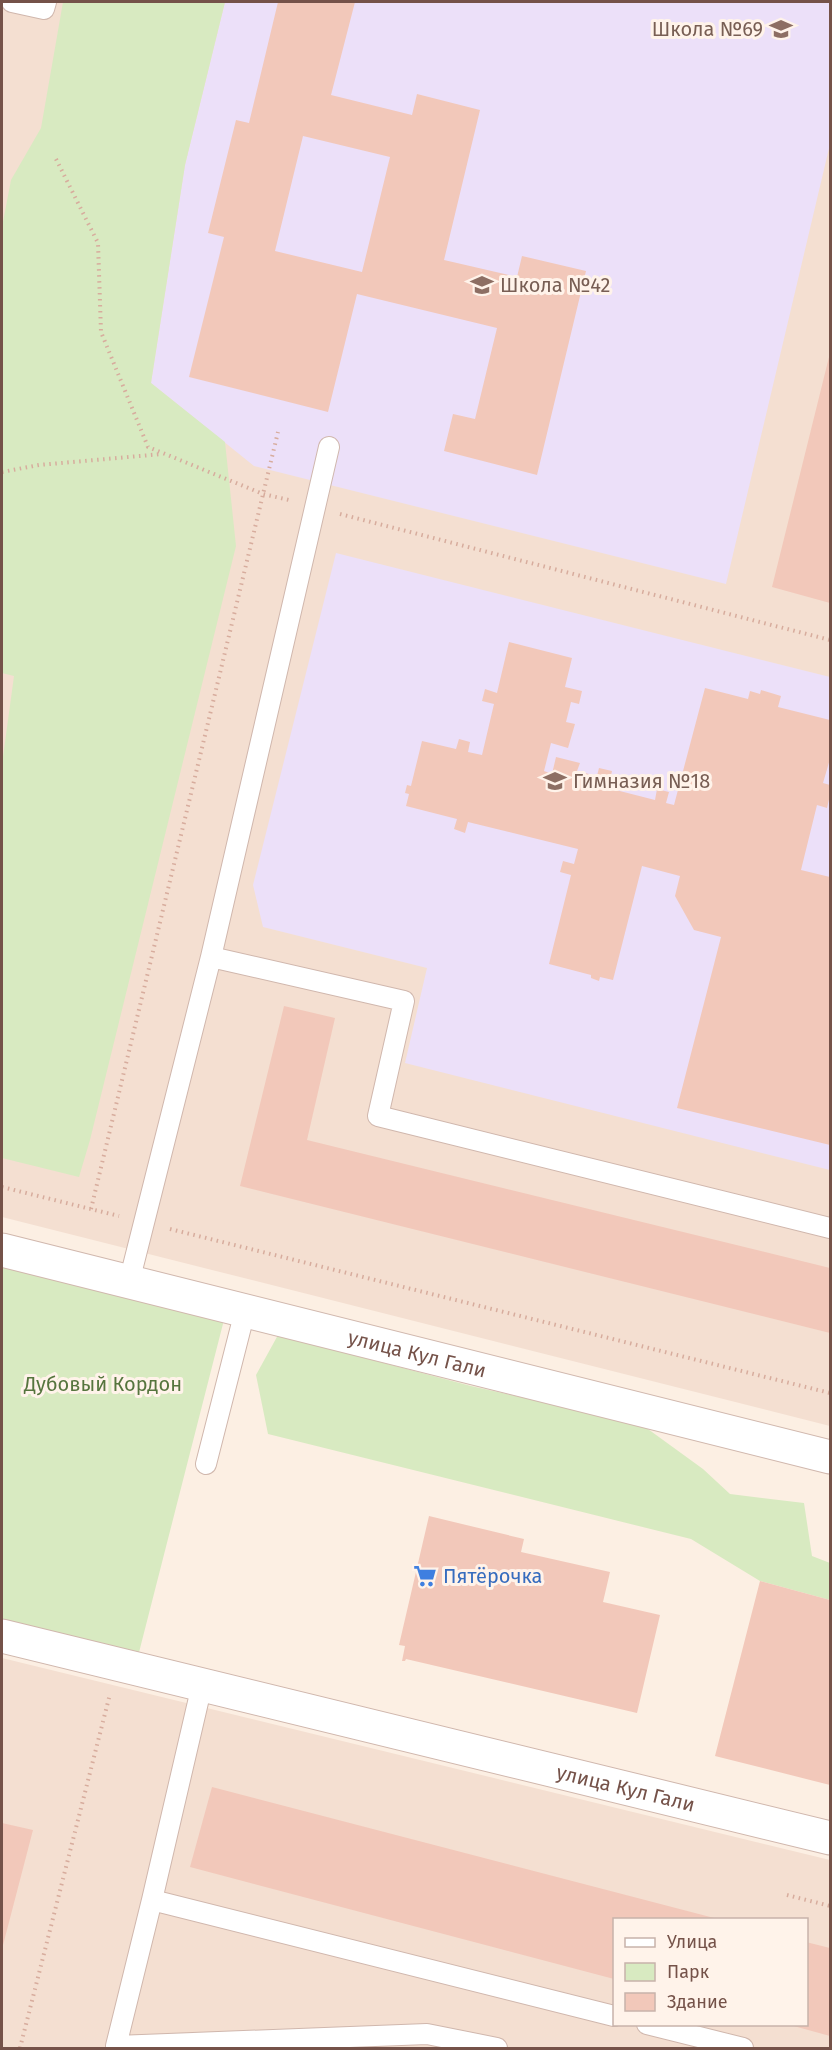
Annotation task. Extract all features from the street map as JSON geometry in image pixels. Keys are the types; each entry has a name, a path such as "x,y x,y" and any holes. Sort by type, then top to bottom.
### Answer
{"street":[{"name":"улица Кул Гали","path":"2,1250 831,1457"},
{"name":"улица Кул Гали","path":"2,1636 831,1838"}],"lane":[{"path":"12,2 44,9 46,2"},
{"path":"129,1282 211,957 329,447"},
{"path":"211,957 404,1001 378,1116 831,1228"},
{"path":"206,1464 245,1311"},
{"path":"202,1685 115,2047 427,2034 497,2049"},
{"path":"152,1900 613,2015"},
{"path":"651,2026 742,2049"}],"path":[{"path":"56,159 98,243 100,332 148,447 263,494 831,640"},
{"path":"91,1209 278,432"},
{"path":"2,472 39,465 165,454"},
{"path":"2,1187 831,1393"},
{"path":"20,2049 117,1665"},
{"path":"788,1895 831,1906"}],"shaded area":[{"path":"2,2 830,2 830,1426 2,1217"},
{"name":"Школа №42","path":"225,2 830,2 830,144 726,584 254,466 151,383 185,165"},
{"name":"Гимназия №18","path":"336,553 830,677 830,1170 405,1063 427,968 263,927 253,885"},
{"path":"2,1658 830,1860 830,2048 2,2048"}],"green space":[{"path":"63,2 225,2 185,165 151,383 225,442 236,546 79,1177 2,1158 2,764 14,676 2,673 2,227 11,180 41,128"},
{"name":"Дубовый Кордон","path":"2,1253 226,1312 135,1668 2,1636"},
{"path":"278,1335 471,1386 641,1424 703,1469 730,1494 804,1503 812,1556 830,1563 830,1600 760,1581 691,1539 268,1434 256,1375"}],"building":[{"path":"278,2 355,2 331,95 412,115 417,94 480,110 444,260 517,277 522,256 586,271 537,475 444,451 453,414 475,419 497,328 357,294 328,412 189,377 224,237 208,233 236,120 249,123","holes":["303,136 390,157 362,272 275,251"]},
{"path":"830,353 830,603 772,587"},
{"path":"509,642 572,658 565,687 582,691 579,704 571,702 566,722 575,724 568,748 551,743 544,771 552,774 556,757 580,763 577,771 597,776 599,768 612,771 608,788 655,800 657,789 669,792 666,803 674,805 705,688 748,699 750,691 760,694 761,690 781,696 778,707 830,720 830,759 823,783 830,785 830,795 827,808 817,805 801,870 830,877 830,1145 677,1108 721,937 694,930 675,896 680,876 642,866 613,980 600,977 599,981 591,978 591,975 549,964 571,875 560,872 563,861 574,864 578,849 468,822 465,833 454,829 457,819 406,806 409,794 405,793 407,785 411,786 422,741 456,749 459,739 470,742 468,752 482,755 494,704 482,701 485,689 497,693"},
{"path":"284,1006 335,1018 307,1140 830,1268 830,1333 240,1186"},
{"path":"429,1516 524,1539 521,1552 610,1572 603,1602 660,1615 637,1713 406,1659 402,1661 405,1646 399,1645"},
{"path":"760,1581 830,1600 830,1785 715,1756"},
{"path":"212,1787 714,1918 613,1918 613,1979 190,1867"},
{"path":"2,1823 33,1830 2,1949"},
{"path":"808,1942 830,1948 830,2036 794,2026 808,2026"}],"place":[{"name":"Школа №69","path":"781,29"},
{"name":"Школа №42","path":"482,285"},
{"name":"Гимназия №18","path":"555,781"},
{"name":"Пятёрочка","path":"425,1576"}]}
